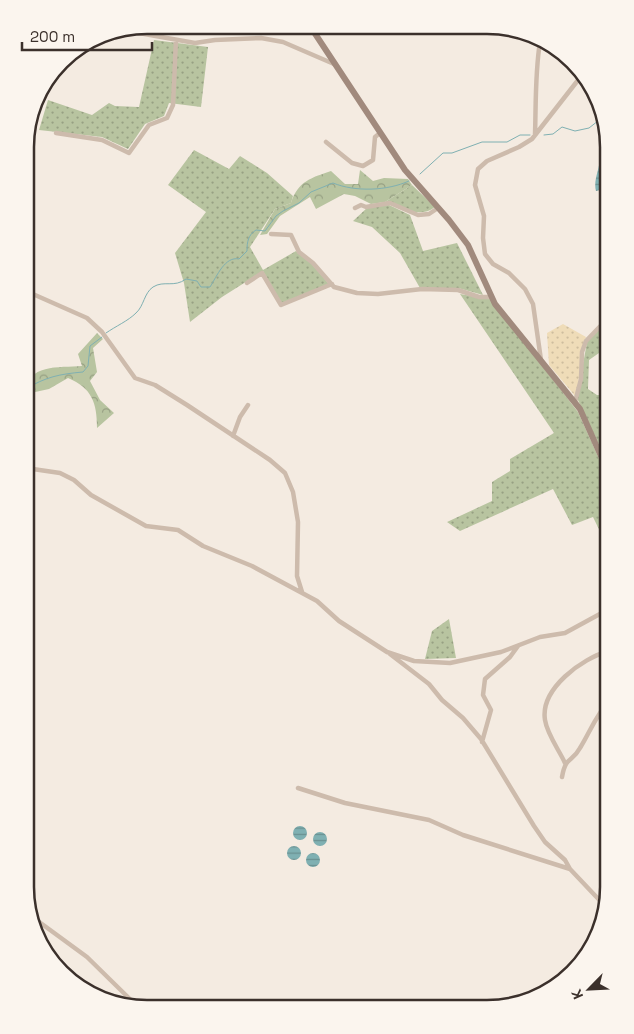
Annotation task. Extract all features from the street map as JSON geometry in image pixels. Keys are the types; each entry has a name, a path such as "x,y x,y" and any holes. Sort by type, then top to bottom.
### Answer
{"street":[{"path":"144,34 195,43 261,38 283,42 337,65"},
{"path":"316,34 406,170 468,246 492,297 580,409 600,454"},
{"path":"56,133 102,140 129,153 149,125 166,118 173,106 176,40"},
{"path":"535,135 536,75 539,47"},
{"path":"541,361 533,304 525,289 509,273 493,264 486,254 483,238 484,216 475,185 478,169 487,161 520,147 535,135 578,80"},
{"path":"326,142 352,164 363,166 373,160 375,137 380,133"},
{"path":"354,208 361,205 366,207 390,203 418,215 429,214 438,208"},
{"path":"271,234 291,235 299,252 313,263 332,284 357,293 378,294 422,289 458,290 479,297 492,297"},
{"path":"247,283 262,273 282,306 332,284"},
{"path":"34,295 87,318 102,332 135,378 155,385 270,460 285,473 293,492 298,522 297,576 302,592"},
{"path":"575,402 581,379 582,352 586,341 600,326"},
{"path":"233,436 240,417 248,405"},
{"path":"34,470 67,476 91,495 146,526 178,530 203,546 252,566 302,592 316,601 339,621 387,652 429,684 442,700 463,718 482,742 545,842 565,860 570,869 599,900"},
{"path":"387,652 414,661 450,663 501,652 540,637 565,633 600,614"},
{"path":"482,742 491,710 482,696 485,679 510,657 518,646"},
{"path":"565,763 545,722 545,706 572,668 600,653"},
{"path":"562,777 565,763 579,751 595,718 600,712"},
{"path":"298,788 345,803 429,820 464,835 570,869"},
{"path":"40,922 87,957 129,998"}],"green space":[{"path":"154,40 208,47 201,107 169,103 164,116 145,124 128,149 102,137 39,130 48,100 92,115 109,103 115,106 139,107"},
{"path":"194,150 229,169 240,156 267,173 293,196 291,203 275,209 250,247 263,270 296,251 311,263 329,284 282,304 263,271 222,297 190,322 184,283 175,253 206,212 168,185"},
{"path":"360,170 373,181 384,178 408,179 412,185 385,202 371,204 355,196 344,194 316,209 310,197 280,216 267,234 260,235 275,209 291,203 297,190 306,181 331,171 345,184 358,184"},
{"path":"412,185 435,207 423,212 417,212 385,202"},
{"path":"389,205 410,215 423,251 457,243 483,295 458,288 420,288 400,253 372,227 353,221 368,207"},
{"path":"460,294 490,299 578,412 600,461 600,531 593,517 572,525 553,489 460,531 447,522 492,501 492,482 510,471 510,459 554,433"},
{"path":"600,328 600,354 599,353 589,360 588,389 600,395 600,447 577,398 587,342"},
{"path":"97,333 103,339 93,348 97,372 90,381 100,400 114,413 97,428 96,411 91,397 76,382 68,378 49,389 34,392 34,375 45,369 82,366 78,354"},
{"path":"449,619 456,658 425,659 432,631"}],"sand":[{"path":"563,324 586,337 583,344 576,397 549,365 547,333"}],"water":[{"path":"600,157 600,190 596,191 595,183"},
{"path":"300,826 305,828 307,833 305,838 300,840 295,838 293,833 295,828"},
{"path":"317,832 323,832 327,839 323,846 317,846 313,842 313,836"},
{"path":"294,846 299,848 301,853 299,858 294,860 289,858 287,853 289,848"},
{"path":"310,853 316,853 320,860 316,867 310,867 306,863 306,857"}],"waterway":[{"path":"544,135 553,134 562,127 575,131 589,128 597,122"},
{"path":"420,174 443,153 452,153 482,142 507,142 520,135 530,135"},
{"path":"106,333 136,313 150,290 157,285 182,282 186,279 197,281 201,287 210,287 226,264 234,259 239,259 247,251 248,239 253,232 256,230 265,231 276,216 299,203 311,192 333,183 351,188 371,189 391,187 409,181"},
{"path":"34,385 53,377 83,372 88,366 90,346 102,337"}]}
